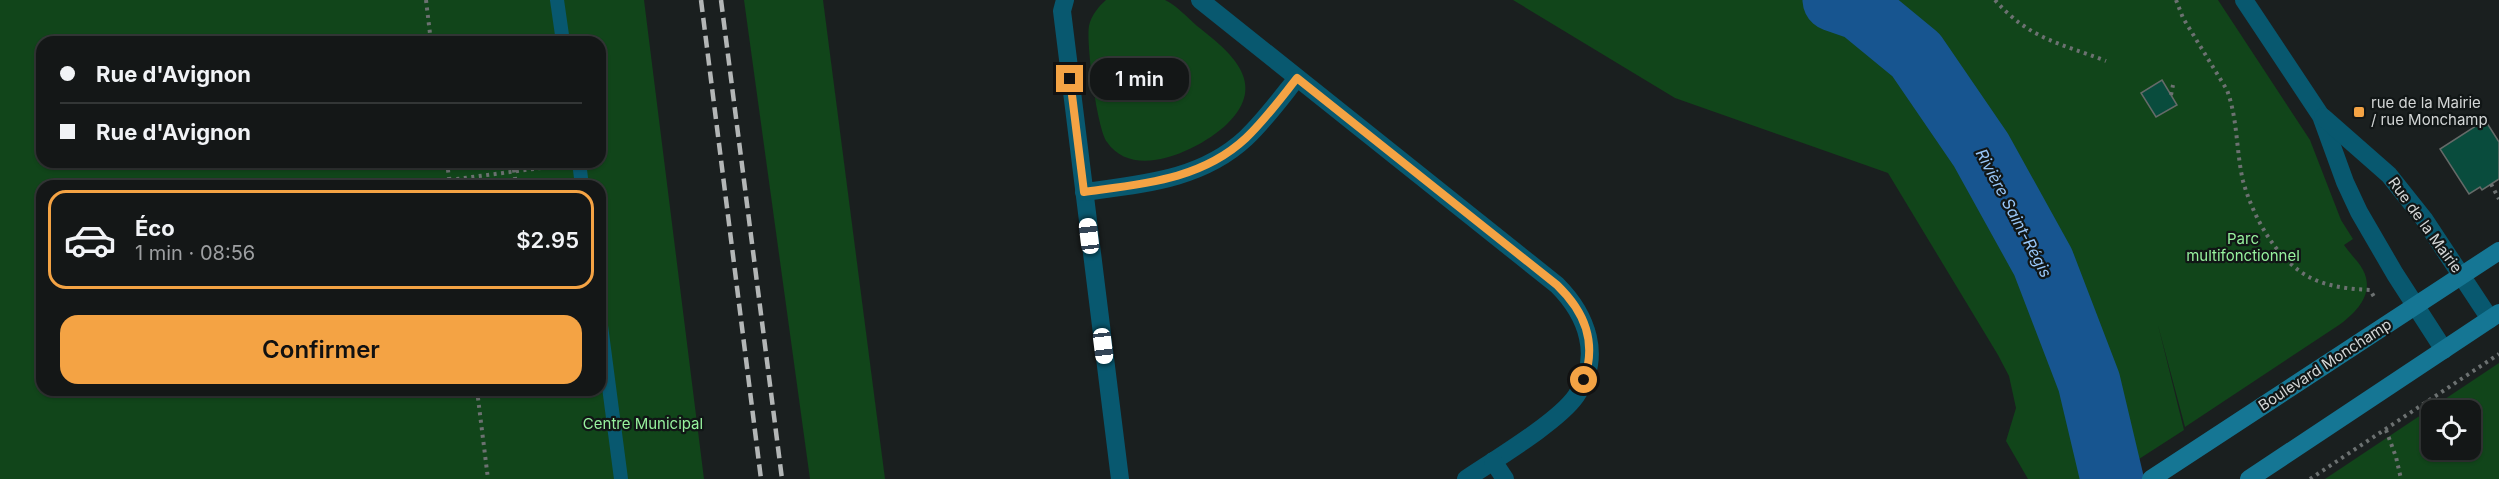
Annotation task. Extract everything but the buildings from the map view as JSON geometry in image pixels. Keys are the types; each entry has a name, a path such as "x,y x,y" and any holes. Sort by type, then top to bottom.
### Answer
{"street":[{"path":"1065,0 1062,11 1120,479"},
{"path":"1200,0 1573,300 1584,320 1590,338 1588,368 1576,396 1559,414 1466,479"},
{"name":"Rue de la Mairie","path":"2244,0 2321,116 2345,182 2359,212 2395,274 2444,350"},
{"path":"1084,192 1150,183 1203,168 1246,138 1297,78"},
{"name":"Rue de la Mairie","path":"2321,116 2389,175 2494,316"},
{"name":"Boulevard Monchamp","path":"2152,478 2499,251"},
{"path":"2249,479 2494,316"},
{"path":"1493,461 1504,479"}],"lane":[{"path":"557,0 562,36"},
{"path":"606,364 621,479"}],"path":[{"path":"426,0 430,36"},
{"path":"1995,0 2019,23 2041,38 2106,61"},
{"path":"2176,0 2183,18 2227,90 2235,120 2243,180 2264,231 2292,264 2310,278 2333,285 2370,291"},
{"path":"2171,95 2173,85"},
{"path":"448,168 449,180 541,168"},
{"path":"514,168 515,180"},
{"path":"2491,184 2499,199"},
{"path":"2310,479 2499,354"},
{"path":"478,396 488,479"},
{"path":"2386,430 2397,457 2401,479"}],"green space":[{"name":"Centre Municipal","path":"0,0 644,0 704,479 0,479"},
{"path":"744,0 823,0 885,479 810,479"},
{"path":"1106,0 1165,0 1178,8 1232,57 1245,82 1245,95 1239,109 1227,124 1201,143 1185,151 1150,160 1133,160 1119,154 1107,142 1096,104 1089,35 1091,19"},
{"name":"Parc multifonctionnel","path":"1513,0 2218,0 2310,140 2341,220 2353,239 2344,245 2363,270 2367,286 2365,294 2358,308 2339,325 2185,427 2158,325 2184,430 2108,479 2028,479 2006,441 2016,408 2009,376 1888,173 1675,98"},
{"path":"2499,363 2499,479 2325,479 2421,415 2421,460 2481,460 2481,400 2444,400"}],"waterway":[{"name":"Rivière Saint-Régis","path":"1834,0 1860,9 1916,55 1981,150 2043,262 2089,382 2112,479"}],"railway":[{"path":"701,0 761,479"},
{"path":"721,0 782,479"}],"place":[{"name":"rue de la Mairie / rue Monchamp","path":"2359,112"}],"route":[{"path":"1070,79 1084,192 1150,183 1203,168 1246,138 1297,78 1573,300 1584,320 1590,338 1588,368 1584,380"}]}
